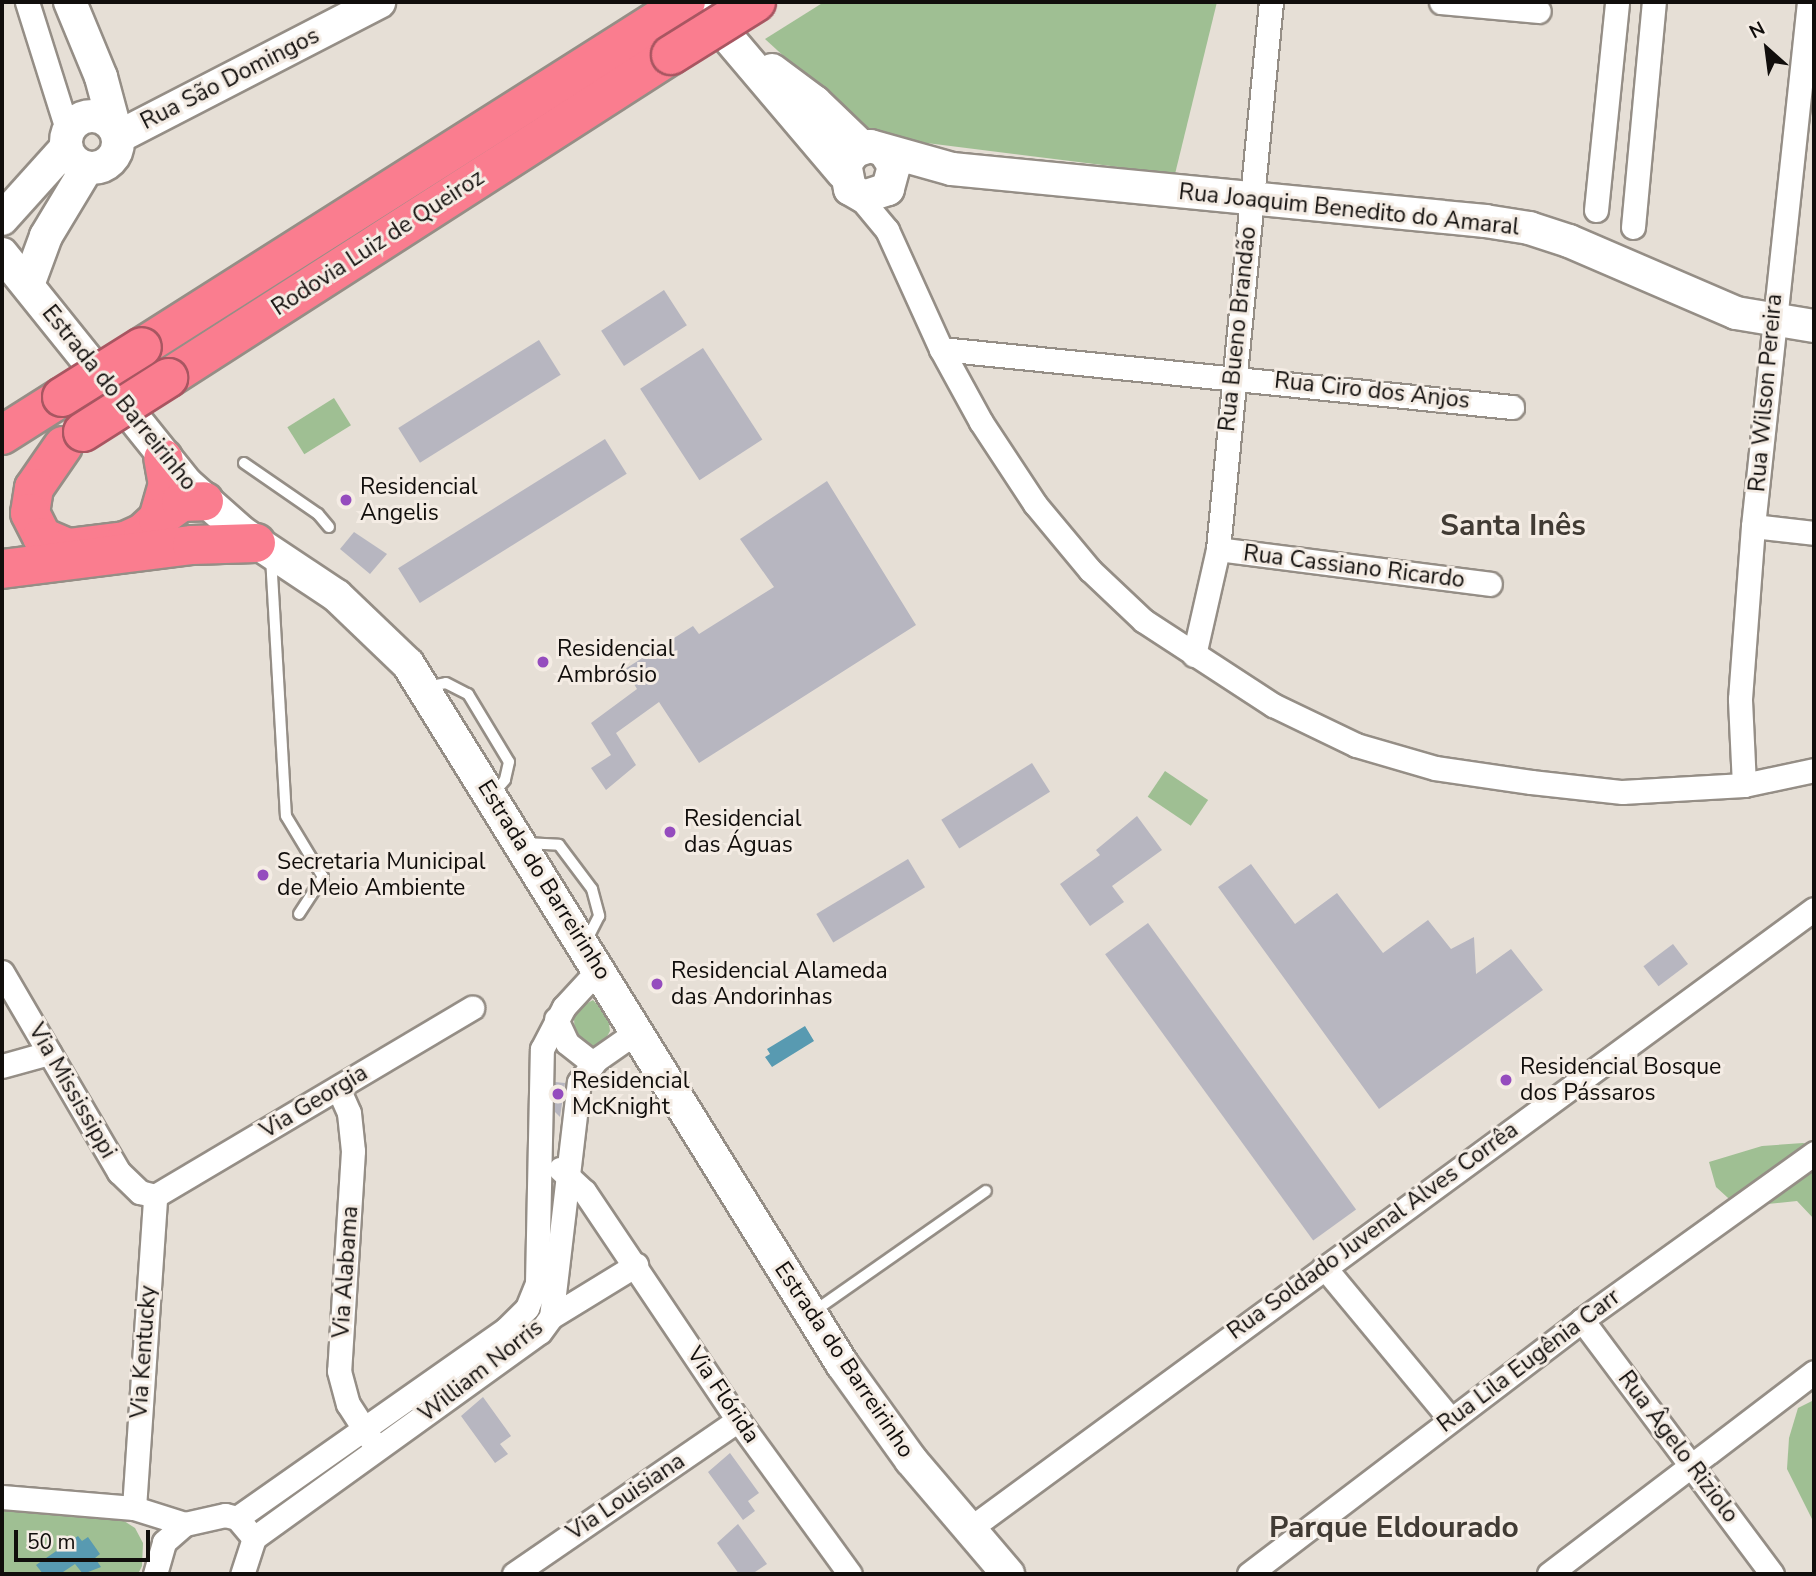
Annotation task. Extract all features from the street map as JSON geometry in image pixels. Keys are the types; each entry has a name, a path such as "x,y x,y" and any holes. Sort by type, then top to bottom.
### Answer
{"highway":[{"name":"Rodovia Luiz de Queiroz","path":"2,486 168,378 661,40 686,2"},
{"name":"Rodovia Luiz de Queiroz","path":"10,428 661,40 756,2"},
{"path":"73,439 41,475 30,500 34,527 42,537 68,548 125,541 143,533 181,502 209,505 211,527 192,545"},
{"path":"158,519 168,485 163,458"},
{"path":"2,569 192,545 263,548"}],"main road":[{"path":"70,2 92,58 116,133 111,161 75,142"},
{"path":"698,2 850,183"},
{"name":"Rua São Domingos","path":"116,133 374,3"},
{"path":"743,56 792,82 882,168"},
{"path":"15,283 46,236 75,142 92,58"},
{"path":"2,219 75,142 102,118 116,133"},
{"path":"850,183 848,157 882,168"},
{"name":"Rua Joaquim Benedito do Amaral","path":"850,183 873,197 882,168 952,169 1252,202 1529,228 1569,241 1698,299 1772,321 1814,326"},
{"name":"Estrada do Barreirinho","path":"2,254 15,283 163,458 209,505 263,548 337,596 408,664 593,956 810,1314 911,1461 1008,1574"}],"street":[{"path":"27,2 75,142"},
{"name":"Rua Bueno Brandão","path":"1194,655 1218,549 1232,375 1271,2"},
{"path":"1441,2 1539,11"},
{"path":"1596,210 1617,2"},
{"path":"1633,227 1654,2"},
{"name":"Rua Wilson Pereira","path":"1744,785 1740,699 1754,526 1772,321 1805,124 1809,2"},
{"path":"882,168 887,230"},
{"path":"850,183 887,230 942,349 981,422 1035,504 1099,579 1144,621 1273,705 1344,739 1435,768 1622,792 1744,785 1814,770"},
{"name":"Rua Ciro dos Anjos","path":"942,349 1232,375 1512,407"},
{"path":"1754,526 1814,533"},
{"name":"Rua Cassiano Ricardo","path":"1218,549 1490,584"},
{"name":"Rua Soldado Juvenal Alves Corrêa","path":"968,1530 1814,909"},
{"name":"William Norris","path":"254,1538 506,1329 527,1308 537,1283 539,1081 542,1049 556,1019 593,956"},
{"name":"Via Mississippi","path":"4,985 49,1052 119,1172 140,1192 155,1196"},
{"name":"Via Georgia","path":"155,1196 472,1008"},
{"path":"556,1019 567,1044 593,1063 639,1031"},
{"path":"2,1066 49,1052"},
{"name":"William Norris","path":"237,1518 371,1440 540,1332 551,1317 579,1082 593,1063"},
{"name":"Via Alabama","path":"338,1088 349,1113 353,1151 340,1371 348,1404 371,1440"},
{"name":"Rua Lila Eugênia Carr","path":"1249,1574 1582,1320 1814,1153"},
{"path":"539,1163 567,1171"},
{"name":"Via Flórida","path":"567,1171 636,1265 738,1420 850,1574"},
{"name":"Via Kentucky","path":"134,1507 155,1196"},
{"path":"538,1205 564,1207 597,1215"},
{"path":"551,1317 636,1265"},
{"path":"1324,1267 1450,1419"},
{"name":"Rua Âgelo Riziolo","path":"1582,1320 1772,1574"},
{"path":"1549,1574 1814,1372"},
{"name":"Via Louisiana","path":"513,1574 738,1420"},
{"path":"2,1497 134,1507 185,1524"},
{"path":"134,1507 164,1542"},
{"path":"155,1574 164,1542 185,1524 225,1515 237,1518 254,1538 242,1574"}],"lane":[{"path":"244,463 329,527"},
{"path":"263,548 286,816 323,877 299,914"},
{"path":"810,1314 986,1191"}],"green space":[{"path":"824,2 1217,2 1175,174 871,136 765,39"},
{"path":"334,398 351,425 304,454 287,427"},
{"path":"1165,771 1208,800 1191,826 1148,797"},
{"path":"593,1000 608,1016 610,1031 604,1042 590,1050 575,1038 574,1019 577,1009"},
{"path":"1803,1143 1814,1146 1814,1219 1797,1201 1738,1207 1716,1187 1709,1162 1762,1146"},
{"path":"1814,1400 1814,1523 1787,1469 1789,1438 1798,1408"},
{"path":"2,1509 121,1519 135,1528 143,1543 142,1566 138,1574 2,1574"}],"water":[{"path":"805,1026 814,1041 772,1067 765,1057 770,1054 767,1049"},
{"path":"78,1536 82,1541 88,1537 100,1554 95,1558 101,1567 83,1574 75,1564 60,1574 43,1574 36,1565"}],"building":[{"path":"664,290 687,325 624,366 601,331"},
{"path":"539,340 561,375 420,463 398,428"},
{"path":"703,348 762,439 699,480 640,389"},
{"path":"605,439 627,474 420,603 398,568"},
{"path":"827,481 916,625 699,763 659,702 616,733 636,765 606,790 591,768 611,755 591,723 637,689 625,669 693,626 699,634 774,587 740,539"},
{"path":"354,532 387,554 370,574 340,549"},
{"path":"1032,763 1050,792 959,849 941,820"},
{"path":"1137,816 1162,850 1112,886 1124,902 1090,926 1060,884 1100,855 1096,850"},
{"path":"908,859 925,887 833,942 816,914"},
{"path":"1251,864 1295,924 1337,893 1383,953 1428,920 1451,949 1474,937 1476,974 1511,949 1543,990 1379,1109 1218,887"},
{"path":"1148,923 1356,1209 1313,1241 1105,954"},
{"path":"1673,944 1688,964 1658,986 1643,966"},
{"path":"555,1082 565,1083 560,1117 555,1112"},
{"path":"483,1397 511,1436 500,1444 508,1454 495,1463 461,1416"},
{"path":"730,1453 759,1493 748,1501 755,1511 743,1520 708,1472"},
{"path":"738,1524 767,1564 752,1574 739,1574 717,1543"}],"place":[{"name":"Residencial Angelis","path":"346,500"},
{"name":"Residencial Ambrósio","path":"543,662"},
{"name":"Residencial das Águas","path":"670,832"},
{"name":"Secretaria Municipal de Meio Ambiente","path":"263,875"},
{"name":"Residencial Alameda das Andorinhas","path":"657,984"},
{"name":"Residencial Bosque dos Pássaros","path":"1506,1080"},
{"name":"Residencial McKnight","path":"558,1094"}],"district":[{"name":"Santa Inês","path":"1513,526"},
{"name":"Parque Eldourado","path":"1394,1528"}]}
